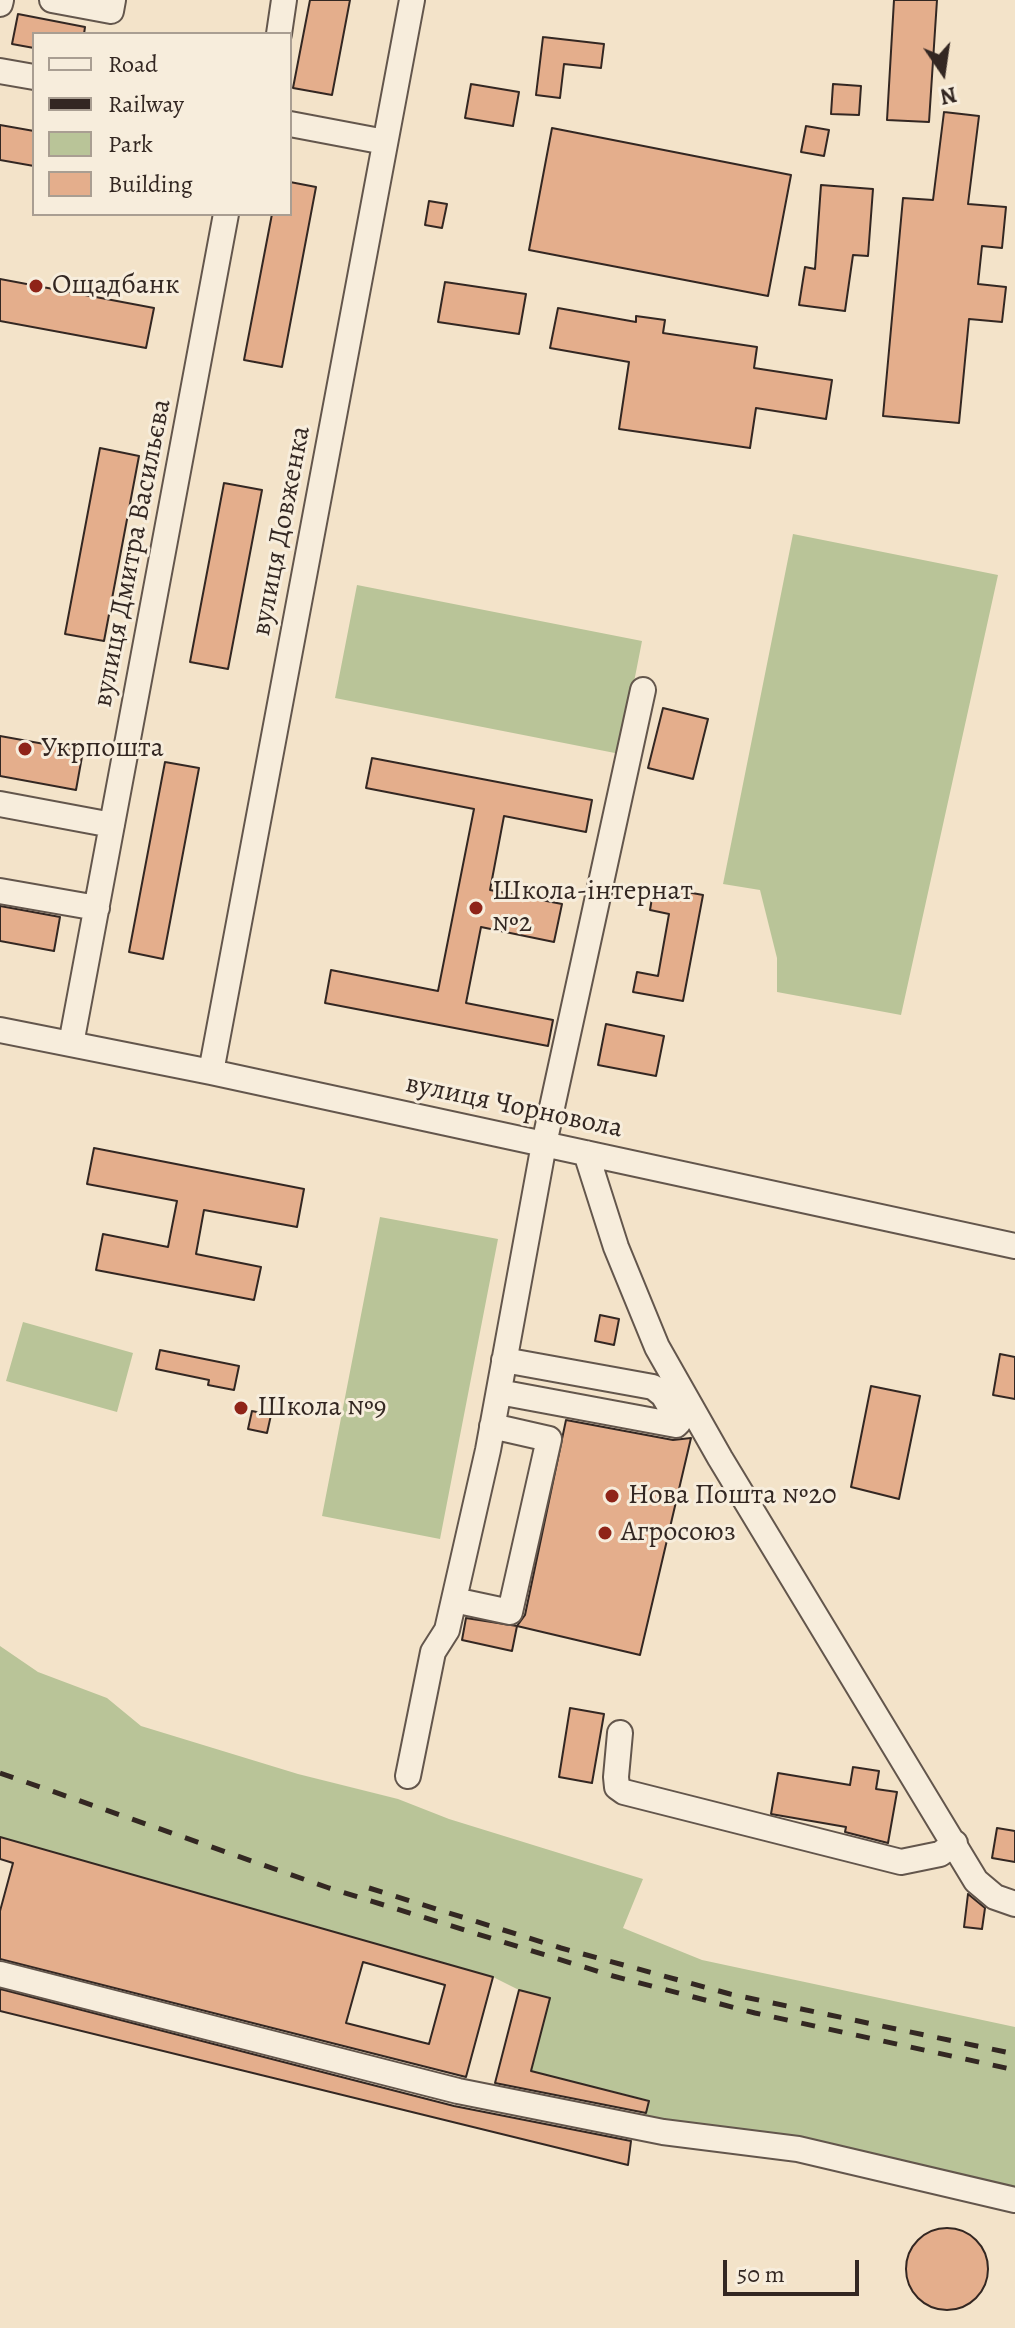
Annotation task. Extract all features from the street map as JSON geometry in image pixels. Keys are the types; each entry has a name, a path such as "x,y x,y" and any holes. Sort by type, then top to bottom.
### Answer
{"street":[{"path":"52,0 111,11 113,0"},
{"path":"279,32 284,0"},
{"name":"вулиця Довженка","path":"211,1072 412,0"},
{"path":"0,71 32,77"},
{"path":"292,124 385,142"},
{"name":"вулиця Дмитра Васильєва","path":"71,1044 226,216"},
{"path":"408,1776 433,1652 447,1630 492,1426 544,1144 643,690"},
{"path":"0,804 112,825"},
{"path":"0,891 97,908"},
{"name":"вулиця Чорновола","path":"0,1030 211,1072 1015,1246"},
{"path":"586,1153 616,1247 657,1347 720,1458 976,1881 1011,1905"},
{"path":"499,1392 676,1425 679,1422 663,1395 653,1387 504,1360"},
{"path":"454,1600 510,1612 549,1439 492,1426"},
{"path":"620,1733 616,1777 617,1787 624,1792 901,1862 940,1854 955,1843"},
{"path":"0,1974 458,2091 663,2132 798,2149 1015,2200"}],"green space":[{"path":"793,534 998,575 901,1015 777,992 777,958 760,890 723,884"},
{"path":"357,585 642,641 620,754 335,698"},
{"path":"380,1217 498,1239 440,1539 322,1516"},
{"path":"23,1322 133,1353 117,1412 6,1381"},
{"path":"0,1646 38,1672 107,1698 141,1726 298,1774 398,1799 449,1819 643,1879 623,1928 702,1960 1015,2027 1015,2200 642,2127 648,2100 531,2071 549,1997 519,1990 493,1977 0,1837"}],"building":[{"path":"310,0 350,0 332,95 293,88"},
{"path":"894,0 937,0 929,122 887,120"},
{"path":"18,14 85,27 84,32 32,32 32,48 12,44"},
{"path":"543,37 604,44 601,68 564,64 560,98 536,95"},
{"path":"471,84 519,92 513,126 465,118"},
{"path":"833,84 861,86 859,115 831,114"},
{"path":"944,112 979,116 968,204 1006,207 1002,248 982,246 978,284 1006,287 1002,322 969,319 959,423 883,416 903,198 933,200"},
{"path":"0,125 32,131 32,166 0,160"},
{"path":"806,126 829,130 824,156 801,152"},
{"path":"552,128 791,175 768,296 529,250"},
{"path":"292,182 316,187 282,367 244,360 272,216 292,216"},
{"path":"821,185 873,189 868,256 853,255 845,311 799,305 805,267 815,269"},
{"path":"429,201 447,204 442,228 425,225"},
{"path":"0,279 154,308 146,348 0,321"},
{"path":"445,282 526,294 519,334 438,322"},
{"path":"558,308 636,322 636,316 665,320 663,333 757,347 754,368 832,380 826,419 756,408 750,448 619,429 629,362 550,348"},
{"path":"100,448 139,456 104,641 65,634"},
{"path":"224,483 262,490 228,669 190,662"},
{"path":"663,708 708,719 693,779 648,768"},
{"path":"0,736 83,751 76,790 0,776"},
{"path":"372,758 592,800 586,832 504,816 490,890 562,904 554,942 481,927 466,1003 553,1020 548,1046 325,1003 331,970 438,991 474,809 366,788"},
{"path":"165,762 199,768 163,959 129,952"},
{"path":"654,886 703,895 683,1001 633,992 637,972 658,976 669,914 650,910"},
{"path":"0,906 60,917 54,951 0,941"},
{"path":"606,1024 664,1036 656,1076 598,1065"},
{"path":"94,1148 304,1189 297,1227 204,1210 196,1254 261,1267 254,1300 96,1270 103,1234 168,1247 177,1201 87,1184"},
{"path":"600,1315 619,1319 614,1345 595,1341"},
{"path":"160,1350 239,1366 234,1390 208,1385 209,1380 156,1369"},
{"path":"1000,1354 1015,1357 1015,1399 993,1395"},
{"path":"871,1386 920,1396 899,1499 851,1487"},
{"path":"252,1411 271,1415 267,1433 248,1429"},
{"path":"566,1420 673,1440 691,1438 640,1655 517,1626 525,1615"},
{"path":"466,1618 517,1626 512,1651 462,1640"},
{"path":"570,1708 604,1714 592,1783 559,1777"},
{"path":"853,1767 879,1771 876,1789 897,1792 888,1843 845,1832 846,1827 771,1814 778,1773 850,1785"},
{"path":"997,1828 1015,1831 1015,1862 992,1858"},
{"path":"0,1837 493,1977 466,2077 0,1959 0,1911 13,1863 0,1859","holes":["363,1962 445,1985 429,2044 346,2023"]},
{"path":"968,1894 985,1908 982,1929 964,1927"},
{"path":"0,1989 454,2106 631,2141 628,2165 0,2011"},
{"path":"519,1990 550,1998 531,2071 649,2101 646,2113 495,2083"},
{"path":"947,2228 963,2231 976,2240 985,2253 988,2269 985,2285 976,2298 963,2307 947,2310 931,2307 918,2298 909,2285 906,2269 909,2253 918,2240 931,2231"}],"railway":[{"path":"0,1773 329,1888 613,1976 755,2013 1015,2070"},
{"path":"369,1888 561,1948 730,1994 1015,2054"}],"place":[{"name":"Ощадбанк","path":"36,286"},
{"name":"Укрпошта","path":"25,749"},
{"name":"Школа-інтернат №2","path":"476,908"},
{"name":"Школа №9","path":"241,1408"},
{"name":"Нова Пошта №20","path":"612,1496"},
{"name":"Агросоюз","path":"605,1533"}]}
